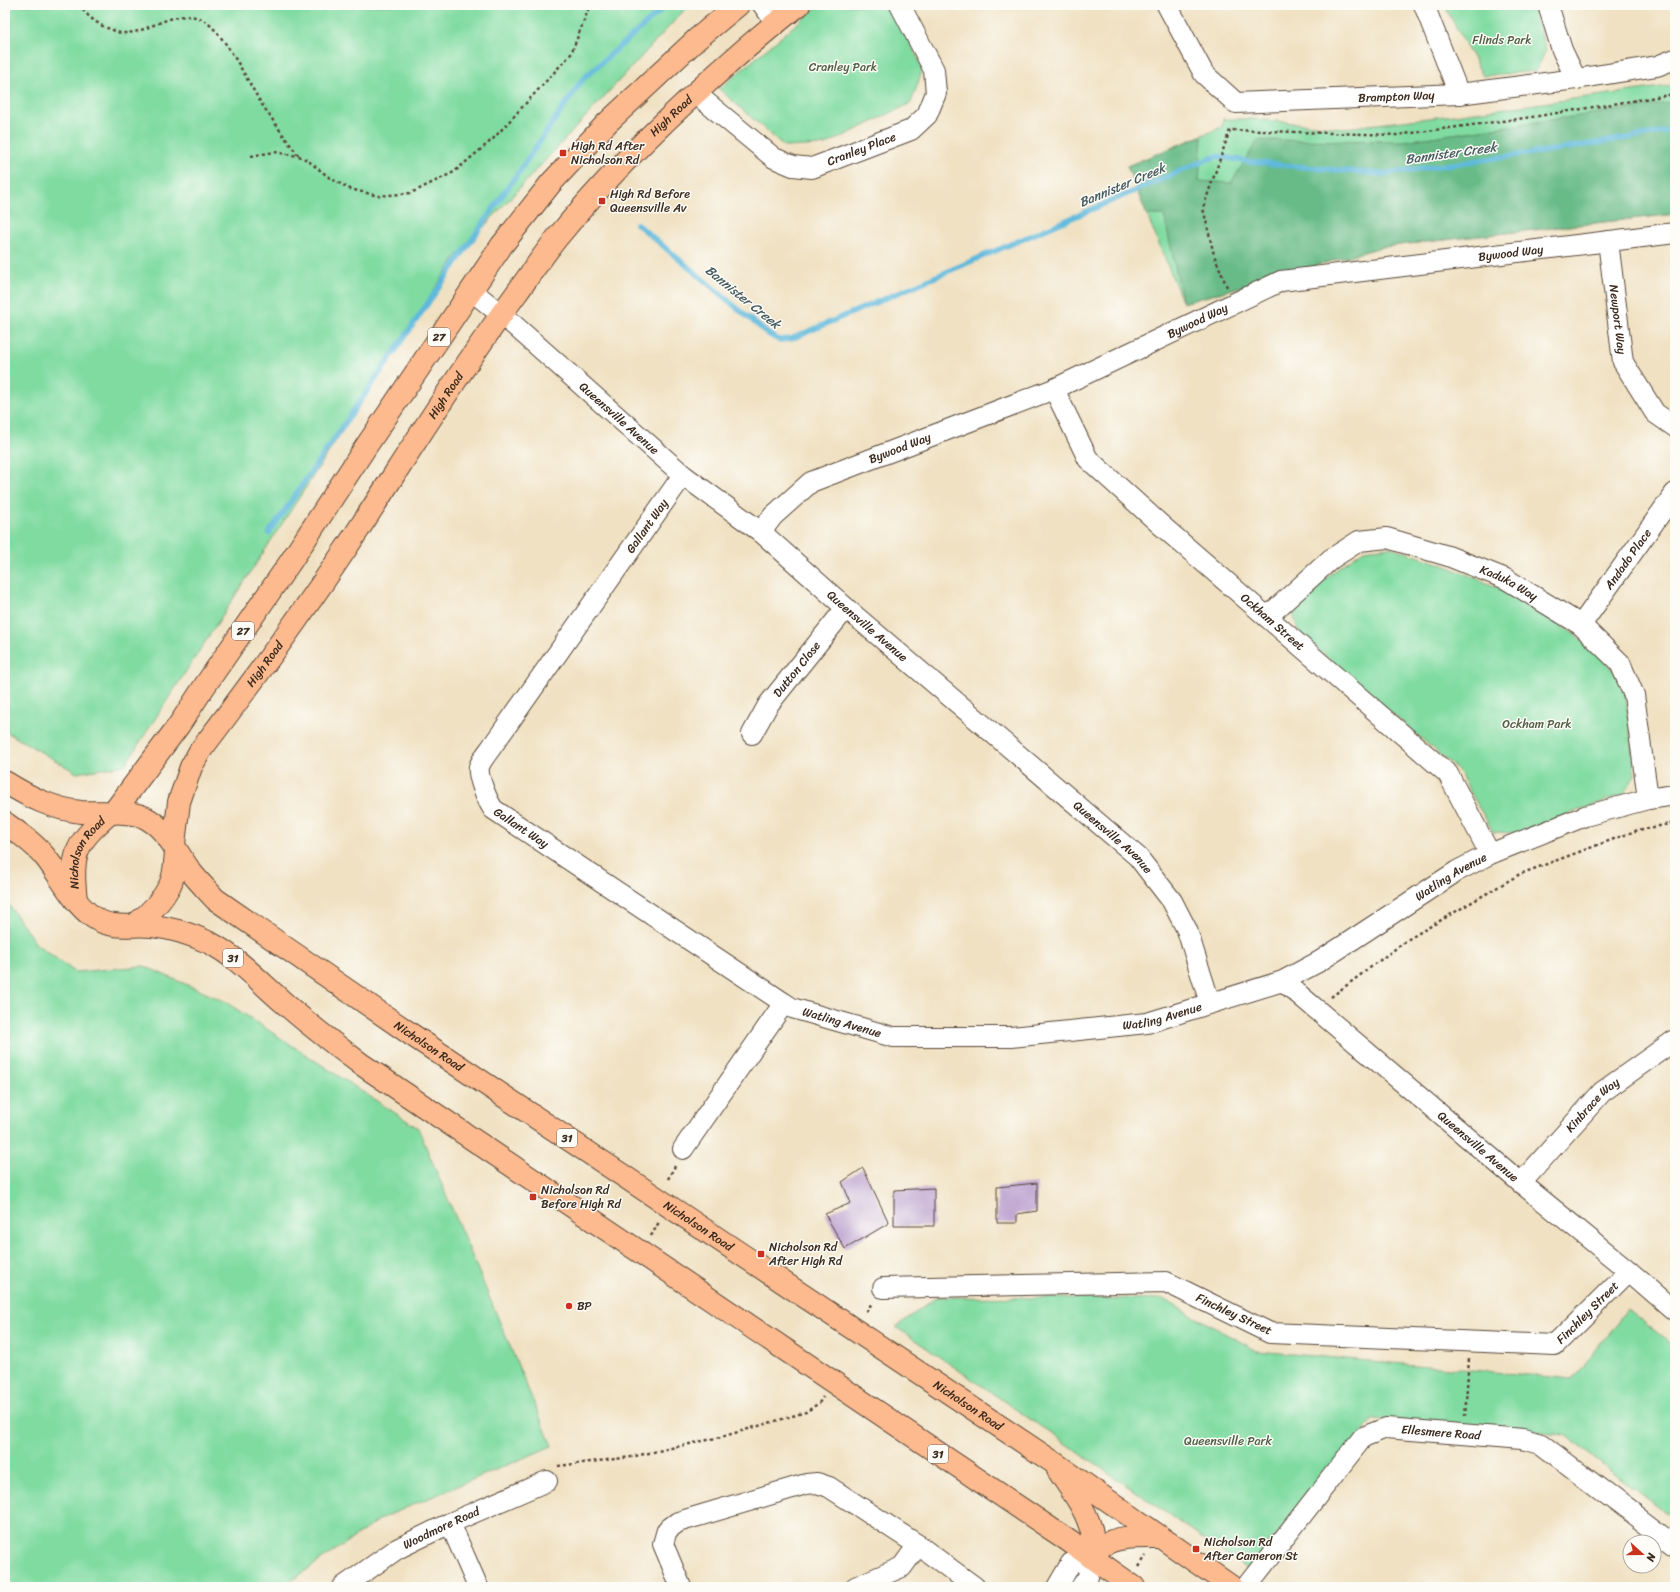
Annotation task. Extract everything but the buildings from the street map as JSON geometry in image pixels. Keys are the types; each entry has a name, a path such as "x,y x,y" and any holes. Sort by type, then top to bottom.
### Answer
{"main road":[{"name":"27","path":"112,813 179,725 291,561 358,458 502,245 551,183 607,123 692,44 738,5"},
{"name":"High Road","path":"175,848 179,802 191,767 200,751 250,685 346,548 447,392 555,240 602,184 642,143 695,93 776,22 799,5"},
{"name":"Nicholson Road","path":"5,782 41,802 62,808 79,811 131,813 144,817 159,827 192,873 215,899 415,1037 1053,1462 1232,1587"},
{"name":"Nicholson Road","path":"76,899 73,879 73,863 80,844 95,826 112,813"},
{"name":"Nicholson Road","path":"5,823 26,838 45,856 87,912 102,922 114,925 169,928 192,935 211,944 232,958 300,1017 332,1042 641,1253 1066,1539 1134,1587"},
{"path":"135,925 152,910 170,885 174,870 175,848"},
{"path":"1053,1462 1080,1505 1090,1526 1093,1542 1091,1557"},
{"path":"1091,1557 1102,1546 1113,1540 1133,1537 1160,1537"}],"street":[{"path":"763,5 776,22"},
{"name":"Cranley Place","path":"695,93 774,158 793,166 812,168 911,130 927,115 936,93 934,70 900,5"},
{"name":"Brampton Way","path":"1167,5 1204,74 1236,103 1459,94 1576,79 1657,66 1675,59"},
{"path":"1424,5 1459,94"},
{"path":"1548,5 1562,50 1576,79"},
{"name":"Bywood Way","path":"761,532 773,516 810,482 1054,389 1281,281 1675,233"},
{"name":"Newport Way","path":"1608,242 1624,362 1655,413 1675,427"},
{"name":"Queensville Avenue","path":"471,290 501,314 683,475 761,532 846,608 1138,857 1172,901 1187,930 1210,1003"},
{"name":"Ockham Street","path":"1054,389 1088,459 1162,526 1448,774 1490,854"},
{"name":"Gallant Way","path":"683,475 492,745 479,767 480,777 488,801 493,809 784,1003"},
{"name":"Andado Place","path":"1581,625 1675,493"},
{"name":"Kaduka Way","path":"1267,617 1331,558 1359,541 1387,538 1448,556 1506,579 1581,625 1620,663 1634,695 1648,798"},
{"name":"Dutton Close","path":"752,734 768,706 846,608"},
{"name":"Watling Avenue","path":"784,1003 792,1008 893,1037 1011,1037 1147,1023 1283,981 1320,962 1457,871 1490,854 1585,816 1648,798 1675,795"},
{"name":"Queensville Avenue","path":"1283,981 1675,1311"},
{"path":"683,1149 784,1003"},
{"name":"Kinbrace Way","path":"1522,1183 1602,1092 1675,1040"},
{"name":"Finchley Street","path":"883,1288 1166,1282 1270,1333 1555,1346 1629,1271"},
{"name":"Ellesmere Road","path":"1246,1587 1363,1437 1386,1428 1523,1439 1541,1444 1675,1546"},
{"name":"Woodmore Road","path":"343,1587 397,1548 450,1523 547,1481"},
{"path":"681,1587 663,1544 667,1530 678,1522 806,1484 817,1483 829,1487 918,1545 975,1587"},
{"path":"450,1523 478,1587"},
{"path":"855,1587 902,1567 918,1545"},
{"path":"1057,1587 1071,1564 1091,1557 1088,1577 1081,1587"}],"path":[{"path":"79,5 82,10 100,25 121,33 135,32 163,20 182,17 199,18 212,28 224,42 263,106 299,156"},
{"path":"251,156 275,152 299,156 307,160 330,178 350,189 379,196 411,193 454,172 493,139 571,54 590,5"},
{"path":"1227,288 1214,255 1203,208 1230,130 1397,135 1532,117 1675,94"},
{"path":"1317,1010 1334,994 1407,940 1520,874 1638,830 1675,823"},
{"path":"668,1179 673,1172"},
{"path":"641,1253 668,1206"},
{"path":"1464,1434 1470,1342"},
{"path":"547,1481 551,1467 631,1457 721,1437 806,1412 819,1403 832,1382"}],"green space":[{"path":"5,5 689,5 455,258 125,765 77,773 5,731"},
{"name":"Cranley Park","path":"819,5 890,5 923,68 911,103 825,145 785,147 719,89"},
{"name":"Flinds Park","path":"1444,5 1531,5 1546,50 1536,71 1483,76"},
{"path":"1675,83 1675,214 1381,247 1183,303 1127,166 1222,127 1223,119 1255,119 1344,128 1454,115 1669,86"},
{"path":"1675,102 1675,214 1381,247 1183,303 1164,215 1147,215 1127,166 1202,136 1199,181 1231,183 1258,140 1404,141"},
{"name":"Ockham Park","path":"1390,547 1444,565 1499,588 1576,635 1612,668 1626,696 1635,775 1624,794 1516,833 1493,832 1458,770 1299,633 1293,614 1300,600 1341,566 1364,550"},
{"path":"5,899 36,944 75,972 144,966 224,1001 418,1128 552,1446 382,1518 282,1587 5,1587"},
{"name":"Queensville Park","path":"937,1297 1163,1299 1257,1351 1573,1379 1627,1309 1675,1347 1675,1520 1565,1435 1374,1419 1248,1569 896,1327"}],"waterway":[{"path":"269,533 583,79 667,5"},
{"name":"Bannister Creek","path":"637,224 768,334 779,340 791,339 1217,156 1250,162 1381,174 1561,149 1675,130"}],"place":[{"name":"High Rd After Nicholson Rd","path":"563,153"},
{"name":"High Rd Before Queensville Av","path":"602,201"},
{"name":"Nicholson Rd Before High Rd","path":"533,1197"},
{"name":"Nicholson Rd After High Rd","path":"761,1254"},
{"name":"BP","path":"569,1306"},
{"name":"Nicholson Rd After Cameron St","path":"1196,1549"}]}
